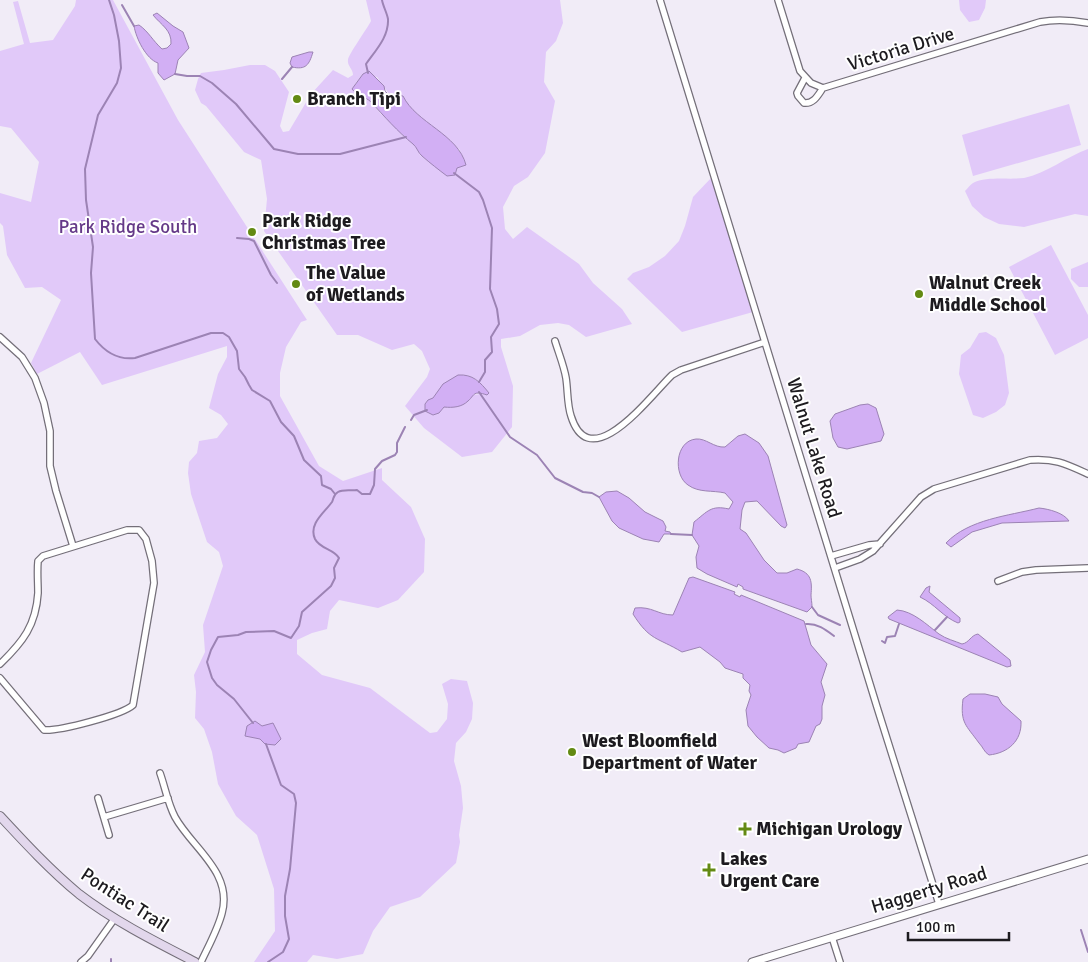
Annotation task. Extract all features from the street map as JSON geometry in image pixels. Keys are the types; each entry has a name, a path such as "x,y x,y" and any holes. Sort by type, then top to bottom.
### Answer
{"main road":[{"name":"Pontiac Trail","path":"0,816 47,866 80,894 115,918 195,962"}],"street":[{"name":"Walnut Lake Road","path":"660,0 939,904"},
{"path":"778,0 800,71 815,86 823,88 815,100 810,103 804,103 797,93 805,78"},
{"name":"Victoria Drive","path":"823,88 1040,22 1067,19 1088,23"},
{"path":"0,338 22,358 35,378 44,403 50,432 50,466 73,546"},
{"path":"555,342 564,370 571,417 579,434 592,440 606,436 625,424 672,375 681,370 765,342"},
{"path":"835,568 869,554 921,497 934,489 1030,460 1044,458 1061,461 1088,474"},
{"path":"0,664 18,646 32,626 38,592 38,561 43,556 127,530 139,530 146,539 152,561 154,583 133,705 124,711 58,730 44,730 0,678"},
{"path":"831,556 869,545 880,544"},
{"path":"998,581 1022,572 1088,568"},
{"path":"160,773 176,818 209,860 221,881 224,896 222,912 200,962"},
{"path":"98,798 109,835"},
{"path":"104,817 168,798"},
{"name":"Haggerty Road","path":"752,962 1088,859"},
{"path":"81,962 88,956 115,918"},
{"path":"832,937 840,962"}],"green space":[{"name":"Park Ridge South","path":"76,0 113,0 178,120 307,320 301,322 286,347 280,373 280,396 319,466 343,481 382,468 382,480 411,507 425,539 424,572 398,600 378,608 339,600 330,611 327,629 297,640 297,654 322,675 370,688 430,733 437,732 447,719 448,704 442,684 451,679 467,681 473,703 472,719 466,732 456,743 454,761 461,786 463,808 456,863 420,897 390,907 373,931 363,954 337,959 313,955 307,962 254,962 275,931 274,889 257,835 236,816 218,784 212,752 204,729 195,718 196,692 194,675 205,652 203,625 223,566 219,552 207,542 191,494 188,473 189,462 197,453 199,441 217,438 228,424 221,415 209,408 218,374 227,357 227,346 102,385 80,352 37,374 31,363 61,300 42,287 25,288 7,255 3,226 0,223 0,193 31,202 39,162 11,128 0,126 0,51 24,44 13,2 18,1 30,43 53,40 75,6"},
{"path":"366,0 560,0 563,23 556,41 546,52 544,82 555,101 545,153 528,177 514,186 503,207 505,229 513,239 527,227 579,264 593,283 622,309 632,324 586,337 569,325 558,323 540,325 520,336 501,339 501,347 513,386 512,427 492,452 462,457 424,428 405,406 427,377 430,369 422,351 414,344 392,350 358,335 337,335 264,231 267,199 261,160 244,152 206,106 201,103 195,90 201,73 250,65 265,65 275,71 289,92 280,126 283,132 289,131 311,94 333,70 348,78 353,75 348,64 349,57 371,21","holes":["363,74 377,77 389,94 403,96 409,107 460,150 463,166 456,168 428,161 420,155 415,144 404,137 395,125 381,114 370,101 362,96 355,84","467,375 477,380 489,393 473,395 464,403 453,407 444,407 439,413 433,415 425,411 425,404 428,400 433,399 440,388"]},
{"path":"959,0 986,0 985,8 979,20 969,22 960,10"},
{"path":"1069,104 1081,145 973,176 962,135"},
{"path":"1088,149 1088,216 1075,214 1024,227 999,224 984,217 972,206 965,191 972,184 979,181 1032,176"},
{"path":"712,177 753,312 682,332 627,279 633,273 649,267 665,256 679,241 693,197"},
{"path":"1051,245 1088,315 1088,338 1055,355 1009,267"},
{"path":"1088,262 1088,287 1079,287 1071,279 1071,269"},
{"path":"986,332 996,338 1004,355 1009,393 1005,405 983,418 973,415 959,374 961,355 970,348 979,333"}],"shaded area":[{"path":"157,13 183,32 189,48 178,60 175,74 164,80 158,73 158,63 149,57 142,48 134,26 139,25 142,27 162,49 167,48 171,44 170,35 153,15"},
{"path":"313,52 306,66 301,68 292,67 290,63 292,57"},
{"path":"369,71 384,86 388,94 403,96 417,114 455,145 462,154 466,165 457,168 455,175 447,176 421,155 414,145 371,102 354,91 352,89 363,74"},
{"path":"458,375 468,376 476,380 489,393 487,395 476,393 463,405 444,407 439,413 433,415 425,411 425,404 428,400 433,398 443,384"},
{"path":"868,404 876,408 884,434 881,441 847,449 838,447 833,438 830,421 835,414"},
{"path":"745,434 759,443 768,456 787,525 785,528 781,526 757,501 745,502 740,529 746,533 764,560 777,573 787,573 797,569 806,573 811,582 812,607 807,612 743,589 738,584 737,587 697,568 696,557 699,546 692,535 694,522 714,508 729,509 733,502 725,493 701,490 688,485 683,480 678,467 680,452 689,441 696,439 725,447 738,436"},
{"path":"617,491 629,498 645,512 663,521 666,527 665,531 671,534 664,534 659,542 643,539 619,528 612,521 599,497 606,492"},
{"path":"1039,508 1052,510 1069,521 1002,523 972,532 951,547 946,543 955,535 977,523"},
{"path":"693,577 735,592 734,594 740,597 741,595 804,621 811,645 827,664 821,682 825,695 822,706 822,719 820,724 816,726 809,742 798,744 796,748 784,753 769,748 748,726 746,710 751,695 749,691 750,685 743,678 743,674 725,668 700,647 682,652 654,638 639,623 633,614 635,608 646,608 663,614 673,615 689,578"},
{"path":"930,586 929,592 960,618 960,622 958,623 943,614 920,597 926,588"},
{"path":"897,610 909,613 942,636 962,644 978,634 1010,660 1011,666 1007,667 889,619 888,617"},
{"path":"970,694 985,694 998,697 1002,704 1021,721 1019,734 1008,749 989,755 967,727 963,719 962,707 963,699"},
{"path":"255,721 262,726 273,723 281,739 275,745 265,744 260,739 245,736 247,726"}],"waterway":[{"path":"109,0 119,41 121,68 117,83 98,115 85,169 86,200 93,247 91,273 95,339 103,348 113,354 123,358 135,358 211,333 223,333 229,337 237,351 239,369 252,390 270,401 281,422 294,436 304,460 321,476 322,485 331,489 335,494"},
{"path":"368,73 366,64 384,38 388,26 388,19 382,0"},
{"path":"122,5 134,26"},
{"path":"282,79 292,67"},
{"path":"175,74 200,76 212,83 236,104 274,149 298,154 340,154 406,137"},
{"path":"454,173 479,192 492,228 490,289 497,309 499,324 491,337 492,352 485,360 485,372 479,382"},
{"path":"237,238 254,241 277,283"},
{"path":"479,392 510,437 537,455 555,478 583,492 592,493 599,497"},
{"path":"411,420 414,415 427,410"},
{"path":"253,723 234,699 217,685 212,678 207,662 211,650 218,637 238,635 246,632 274,631 291,638 299,626 302,612 331,586 335,578 334,568 339,558 317,542 313,534 315,523 338,492 357,490 362,494 370,494 374,485 375,469 382,461 395,455 397,443 405,427"},
{"path":"671,534 692,535"},
{"path":"812,607 818,615 840,625"},
{"path":"935,630 947,617"},
{"path":"806,624 818,626 834,636"},
{"path":"882,641 885,643 887,637 895,636 899,624"},
{"path":"266,744 281,785 294,794 296,803 290,869 285,896 285,916 289,939 283,952 268,962"},
{"path":"1081,930 1088,952"}],"place":[{"name":"Branch Tipi","path":"297,99"},
{"name":"Park Ridge Christmas Tree","path":"252,232"},
{"name":"The Value of Wetlands","path":"296,284"},
{"name":"Walnut Creek Middle School","path":"919,294"},
{"name":"West Bloomfield Department of Water","path":"572,752"},
{"name":"Michigan Urology","path":"745,829"},
{"name":"Lakes Urgent Care","path":"709,870"}]}
